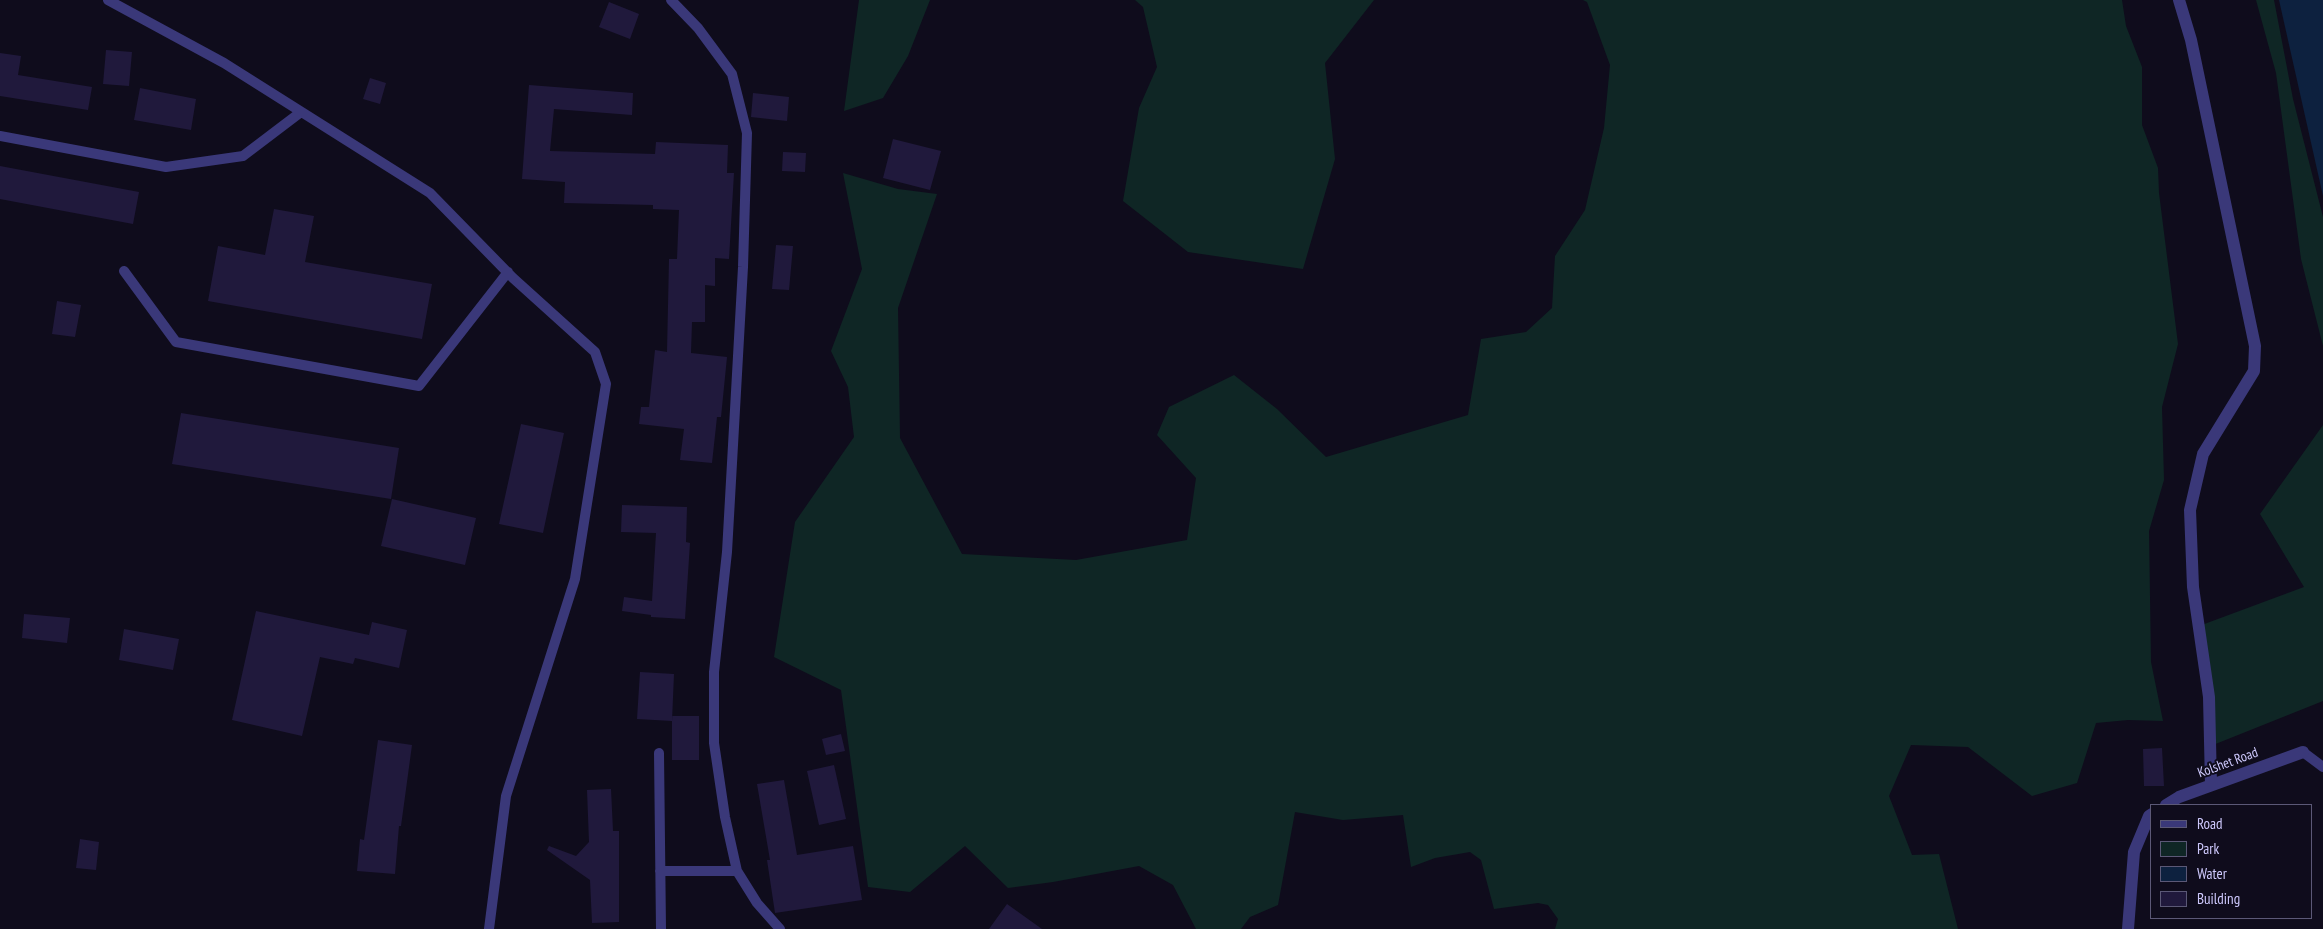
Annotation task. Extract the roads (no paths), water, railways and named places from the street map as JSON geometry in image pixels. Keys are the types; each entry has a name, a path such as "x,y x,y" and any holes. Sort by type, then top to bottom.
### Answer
{"street":[{"path":"2179,0 2191,40 2255,346 2254,371 2203,454 2190,510 2193,587 2209,697 2211,785"},
{"name":"Kolshet Road","path":"2167,804 2179,796 2303,752"},
{"path":"2128,929 2134,852 2150,815"}],"lane":[{"path":"108,0 224,63 430,194 508,272 594,352 606,384 575,580 506,796 489,929"},
{"path":"671,0 698,28 732,74 747,133 744,267 727,552 714,672 714,742 725,817 736,871 757,903 780,929"},
{"path":"0,136 166,167 243,156 301,112"},
{"path":"124,271 176,342 419,386 508,272"},
{"path":"2303,752 2323,767"},
{"path":"659,753 661,929"},
{"path":"660,871 736,871"}],"water":[{"path":"2279,0 2323,0 2323,196"}]}
